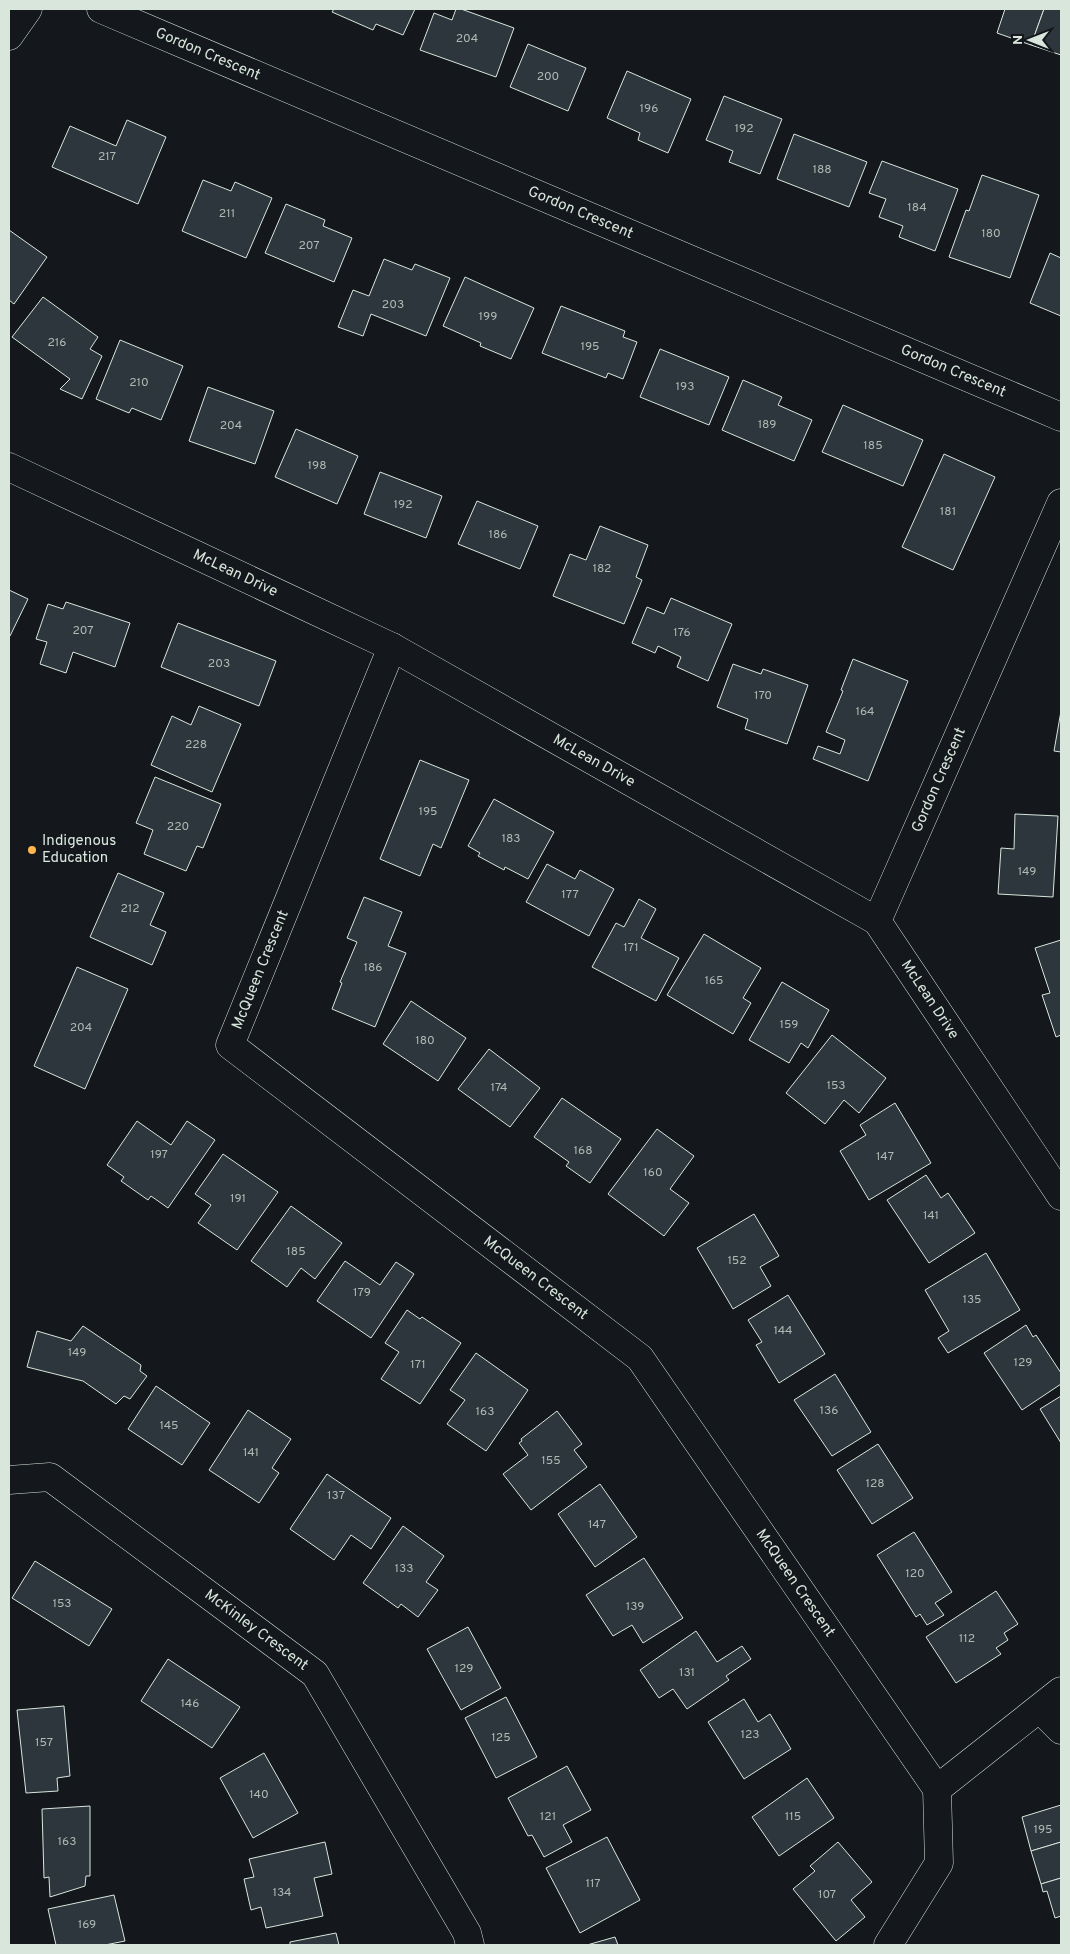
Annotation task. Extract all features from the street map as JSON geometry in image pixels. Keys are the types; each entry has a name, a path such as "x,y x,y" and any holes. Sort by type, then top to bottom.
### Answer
{"street":[{"path":"9,36 28,9"},
{"name":"Gordon Crescent","path":"101,9 1061,417"},
{"name":"McLean Drive","path":"9,467 392,647 877,921 1061,1196"},
{"name":"Gordon Crescent","path":"877,921 1061,503"},
{"name":"McQueen Crescent","path":"392,647 230,1046 640,1358 937,1788"},
{"name":"McKinley Crescent","path":"9,1480 50,1478 315,1674 467,1933 470,1945"},
{"path":"888,1945 939,1863 937,1788 1061,1691"},
{"path":"1040,1709 1061,1730"}],"building":[{"path":"334,9 415,9 403,35 376,24 373,30 332,12"},
{"path":"456,9 461,9 514,28 496,77 420,50 434,13 452,20"},
{"path":"1005,9 1044,9 1031,45 997,33"},
{"path":"1044,9 1061,9 1061,55 1031,45"},
{"path":"528,44 586,68 568,111 510,87"},
{"path":"627,71 691,99 668,153 638,140 640,133 607,118"},
{"path":"724,96 782,119 760,174 729,162 733,151 706,140"},
{"path":"127,120 166,137 138,204 52,167 70,126 116,146"},
{"path":"794,134 867,162 849,207 777,179"},
{"path":"882,161 958,189 935,251 899,237 903,226 879,217 886,199 869,193"},
{"path":"982,175 1039,195 1010,278 949,257 966,210 969,211"},
{"path":"203,180 231,191 235,182 272,198 246,258 182,231"},
{"path":"286,204 325,220 323,226 352,238 334,282 265,253"},
{"path":"9,230 47,257 14,304 9,300"},
{"path":"1050,253 1061,258 1061,316 1030,303"},
{"path":"384,259 412,270 415,264 450,278 426,336 371,314 363,336 338,327 353,290 369,296"},
{"path":"465,277 534,308 511,359 480,346 481,343 443,326"},
{"path":"43,297 98,337 90,349 102,356 82,399 60,389 70,379 12,337"},
{"path":"561,306 625,331 623,337 637,342 623,379 608,373 606,378 542,353"},
{"path":"120,340 183,366 161,420 132,408 129,413 96,399"},
{"path":"660,349 729,377 709,425 640,397"},
{"path":"743,380 782,397 778,405 812,420 794,461 722,430"},
{"path":"208,387 274,411 255,464 189,441"},
{"path":"843,405 923,440 903,486 822,452"},
{"path":"296,429 358,456 337,504 275,477"},
{"path":"944,454 995,477 953,570 902,547"},
{"path":"380,472 442,496 426,538 364,514"},
{"path":"477,501 538,526 520,569 458,544"},
{"path":"600,526 648,545 636,577 642,580 624,624 553,596 570,554 586,560"},
{"path":"9,590 28,599 10,636 9,635"},
{"path":"671,598 732,624 708,681 677,667 681,657 658,646 655,653 632,643 647,607 664,614"},
{"path":"66,602 130,623 115,667 73,652 66,673 40,664 47,642 36,639 48,604 63,609"},
{"path":"178,623 276,661 259,706 161,667"},
{"path":"853,659 908,681 868,781 813,759 818,746 840,754 845,740 826,732 843,691 841,690"},
{"path":"733,664 761,674 763,669 808,685 787,744 745,729 748,719 717,707"},
{"path":"199,706 241,724 212,792 151,765 172,716 191,725"},
{"path":"1061,711 1061,752 1054,751"},
{"path":"420,760 469,780 441,848 433,844 420,876 380,859"},
{"path":"155,777 221,804 203,848 197,846 186,871 144,854 153,830 136,823"},
{"path":"494,799 554,832 528,879 505,867 504,870 478,856 480,853 468,846"},
{"path":"1015,814 1058,816 1053,897 998,894 1001,848 1014,849"},
{"path":"547,864 575,879 580,870 614,889 589,936 526,902"},
{"path":"118,873 164,893 150,925 166,932 152,965 90,937"},
{"path":"364,897 402,912 388,946 406,953 375,1027 332,1009 342,983 340,982 357,942 347,938"},
{"path":"639,899 656,909 641,938 679,958 656,1001 592,967 616,923 624,927"},
{"path":"704,934 761,968 743,998 751,1003 733,1034 667,995"},
{"path":"1061,940 1061,1035 1056,1037 1042,995 1050,993 1035,948"},
{"path":"77,967 128,989 85,1089 34,1066"},
{"path":"782,982 829,1010 808,1048 801,1043 789,1063 749,1040"},
{"path":"411,1001 466,1038 438,1081 383,1044"},
{"path":"832,1035 886,1078 859,1113 844,1100 825,1124 786,1093"},
{"path":"489,1049 540,1088 510,1127 458,1089"},
{"path":"562,1098 621,1139 590,1183 566,1166 569,1162 534,1137"},
{"path":"895,1103 931,1163 869,1200 840,1151 866,1135 860,1125"},
{"path":"137,1121 171,1145 187,1121 215,1140 168,1208 151,1196 148,1200 121,1181 124,1177 107,1165"},
{"path":"657,1129 694,1156 670,1189 689,1203 664,1236 608,1194"},
{"path":"223,1154 278,1192 237,1250 198,1223 211,1205 195,1194"},
{"path":"926,1175 941,1198 948,1193 975,1233 929,1263 887,1200"},
{"path":"291,1206 342,1243 315,1279 301,1268 287,1287 251,1261"},
{"path":"754,1214 779,1256 760,1267 771,1286 733,1309 697,1248"},
{"path":"986,1253 1020,1310 948,1353 938,1338 949,1331 925,1290"},
{"path":"345,1261 380,1285 396,1262 414,1274 371,1338 317,1301"},
{"path":"788,1295 825,1354 779,1383 756,1345 762,1342 748,1320"},
{"path":"407,1310 420,1319 422,1317 461,1343 420,1404 381,1379 399,1352 385,1343"},
{"path":"1026,1325 1033,1337 1036,1335 1061,1373 1061,1384 1022,1410 984,1353"},
{"path":"83,1326 141,1365 140,1371 147,1376 130,1399 124,1396 116,1404 83,1381 27,1367 37,1331 71,1341"},
{"path":"476,1353 528,1390 486,1451 447,1424 465,1400 450,1390"},
{"path":"835,1374 871,1432 832,1456 794,1400"},
{"path":"156,1386 210,1423 182,1465 128,1429"},
{"path":"1061,1396 1061,1443 1040,1409"},
{"path":"248,1410 291,1439 272,1468 279,1473 259,1503 209,1470"},
{"path":"557,1411 582,1444 574,1450 587,1467 531,1510 503,1474 528,1455 519,1443 522,1441 521,1439"},
{"path":"878,1444 913,1498 872,1524 837,1470"},
{"path":"327,1474 391,1518 371,1549 351,1535 334,1560 290,1529"},
{"path":"600,1484 637,1537 595,1567 558,1514"},
{"path":"403,1526 444,1556 426,1582 438,1590 418,1617 401,1604 398,1608 363,1583"},
{"path":"914,1532 952,1592 935,1603 944,1615 927,1625 920,1614 916,1617 877,1555"},
{"path":"644,1558 683,1618 643,1643 632,1625 613,1636 586,1595"},
{"path":"35,1561 112,1609 89,1646 12,1598"},
{"path":"996,1591 1018,1624 1004,1633 1008,1640 996,1648 1001,1654 956,1683 926,1637"},
{"path":"468,1627 501,1688 461,1710 427,1649"},
{"path":"696,1631 717,1662 742,1646 751,1659 726,1676 729,1680 687,1709 673,1689 659,1698 640,1670"},
{"path":"168,1659 240,1707 212,1748 141,1701"},
{"path":"506,1697 537,1757 496,1778 465,1718"},
{"path":"744,1699 758,1722 770,1714 791,1749 744,1779 708,1722"},
{"path":"64,1706 70,1776 57,1778 58,1791 26,1793 17,1710"},
{"path":"264,1753 298,1813 253,1838 220,1778"},
{"path":"567,1766 591,1810 563,1825 572,1842 544,1857 532,1835 528,1836 508,1798"},
{"path":"807,1778 834,1818 779,1856 752,1817"},
{"path":"1061,1805 1061,1842 1031,1851 1022,1817"},
{"path":"90,1806 90,1876 86,1876 85,1886 50,1897 49,1877 44,1878 42,1809"},
{"path":"607,1837 640,1900 580,1933 546,1868"},
{"path":"325,1842 332,1874 314,1878 323,1916 266,1928 261,1907 251,1910 244,1879 254,1877 249,1859"},
{"path":"838,1842 872,1882 851,1900 865,1917 836,1941 793,1889 815,1871 810,1866"},
{"path":"1061,1842 1061,1878 1041,1884 1031,1851"},
{"path":"1061,1878 1061,1916 1055,1918 1047,1891 1043,1892 1041,1884"},
{"path":"114,1895 125,1941 105,1945 56,1945 48,1909"},
{"path":"336,1933 339,1945 290,1945 290,1942"},
{"path":"615,1937 618,1945 587,1945"}],"place":[{"name":"Indigenous Education","path":"32,850"}]}
